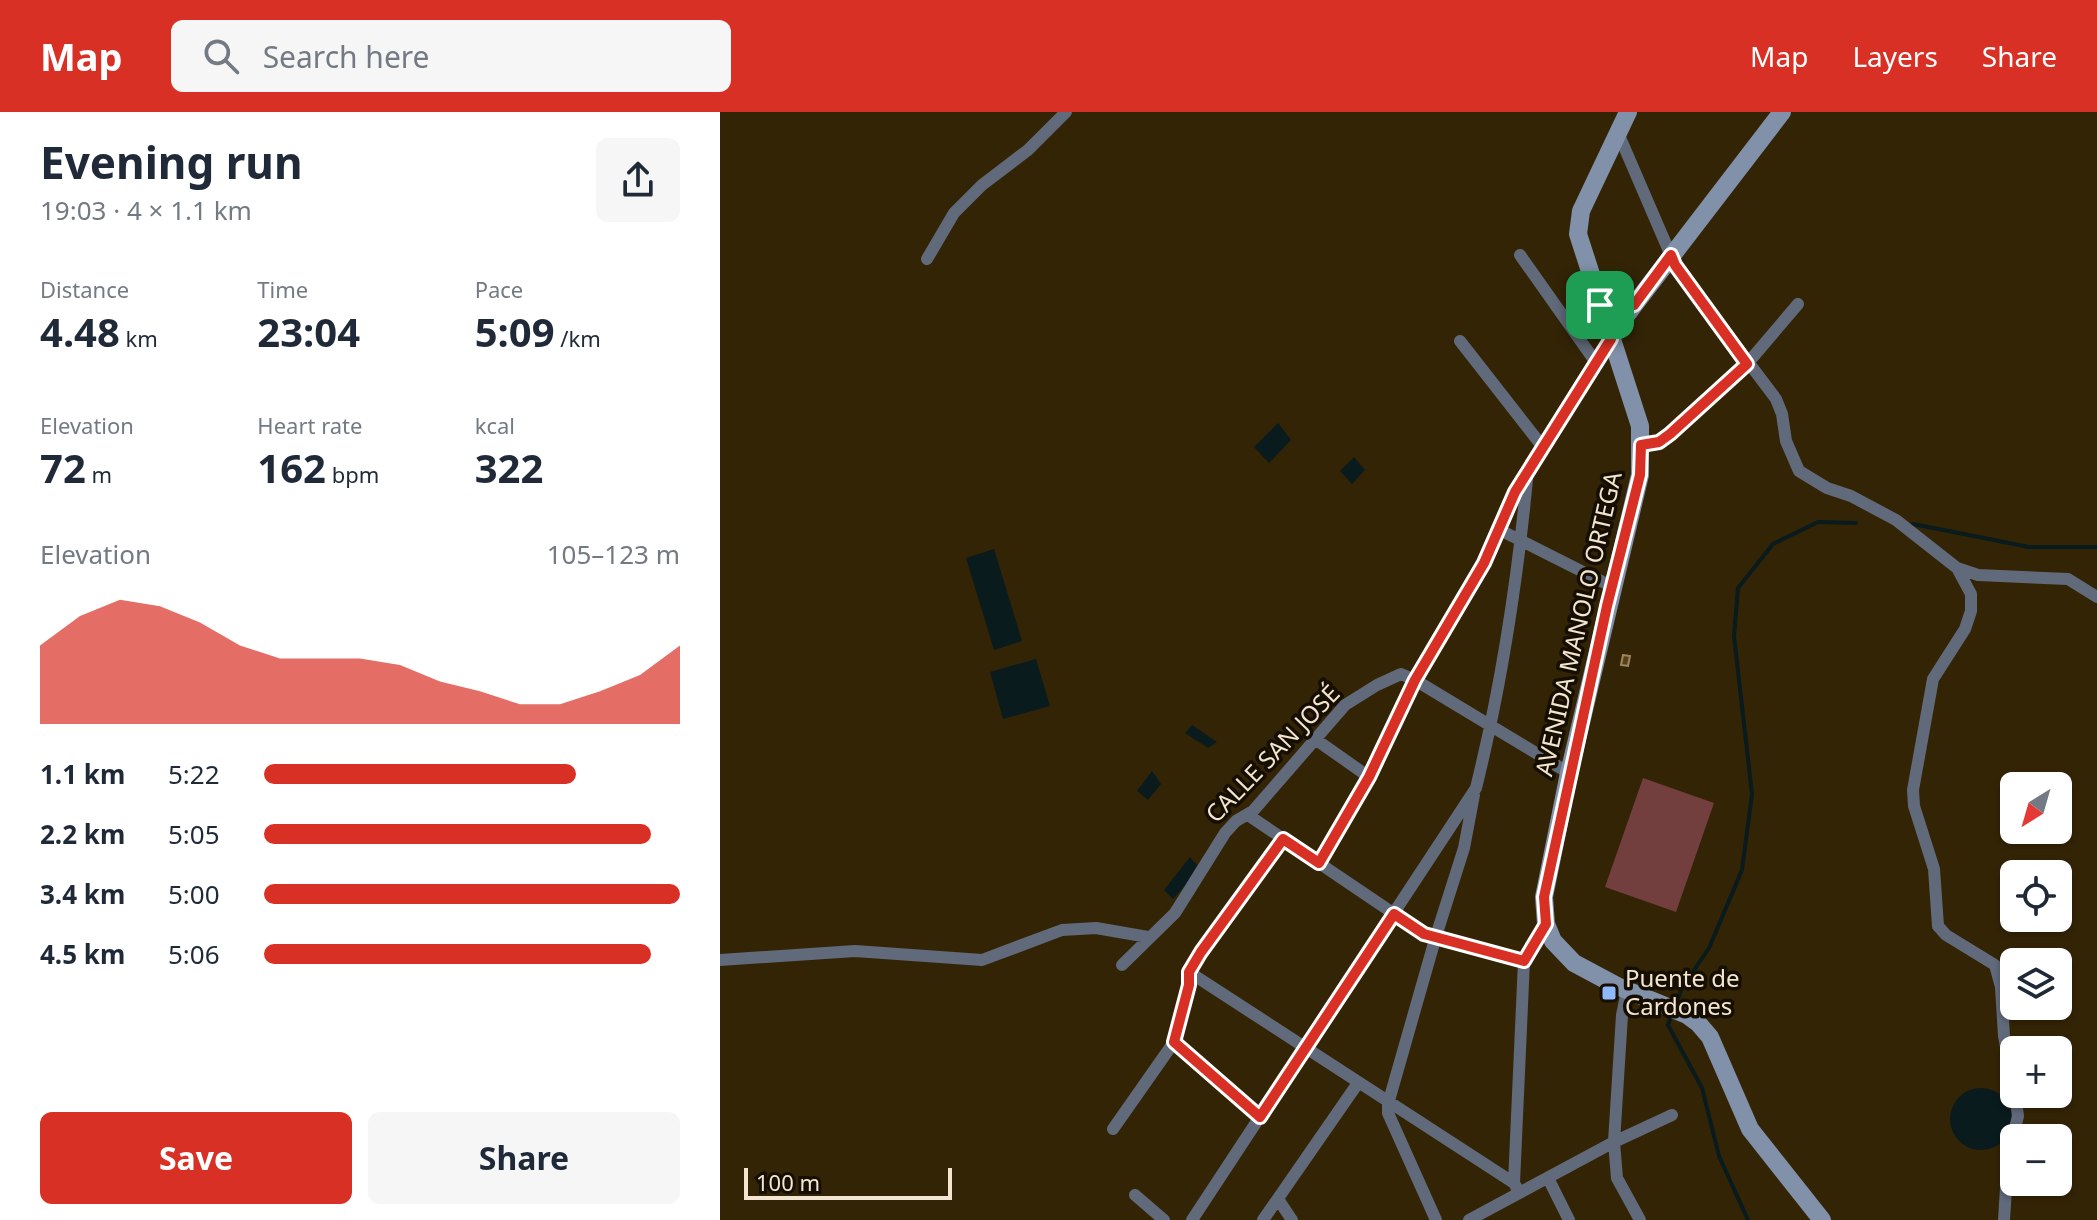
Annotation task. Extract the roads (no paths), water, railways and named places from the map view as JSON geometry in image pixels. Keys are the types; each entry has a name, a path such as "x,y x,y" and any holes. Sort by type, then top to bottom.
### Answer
{"street":[{"path":"927,259 954,213 982,185 1028,150 1066,112"},
{"name":"AVENIDA MANOLO ORTEGA","path":"1546,924 1544,897 1569,773 1640,475 1640,426 1578,234 1581,211 1628,112"},
{"path":"1319,863 1369,777 1415,680 1484,563 1515,492 1542,446 1634,305 1782,112"},
{"path":"1619,135 1675,265 1776,399 1786,441 1799,471 1827,488 1851,496 1896,520 1957,568 1978,575 2068,579 2097,597"},
{"path":"1520,255 1597,364"},
{"path":"1641,445 1659,442 1670,434 1747,364 1798,304"},
{"path":"1600,305 1620,309 1634,305"},
{"path":"1460,341 1542,446"},
{"path":"1436,1220 1388,1113 1388,1104 1464,848 1492,726 1528,469"},
{"path":"1500,530 1613,587"},
{"path":"1957,568 1971,594 1971,611 1965,629 1933,679 1913,790 1914,806 1934,869 1938,926 1946,935 1995,965 2001,987 2004,1036"},
{"name":"CALLE SAN JOSÉ","path":"1122,965 1175,913 1225,833 1236,821 1248,815 1345,705 1401,674 1415,680"},
{"path":"1415,680 1569,773"},
{"path":"1315,739 1369,777"},
{"path":"1192,1220 1476,788"},
{"path":"1248,815 1424,934 1524,961"},
{"path":"1113,1129 1174,1042 1189,985 1189,972 1283,839"},
{"path":"1516,1188 1524,961 1546,924"},
{"path":"1546,924 1553,941 1574,963 1627,991 1687,1015 1710,1037 1750,1129 1822,1220"},
{"path":"720,960 855,951 982,960 1062,930 1096,928 1148,937"},
{"path":"1189,972 1516,1188"},
{"path":"1627,991 1622,1015 1614,1142 1617,1178 1640,1220"},
{"path":"1174,1042 1260,1117"},
{"path":"1263,1220 1358,1083"},
{"path":"2004,1220 2008,1157 2018,1116 2017,1108"},
{"path":"1469,1220 1516,1188 1548,1178 1672,1115"},
{"path":"1548,1178 1569,1220"},
{"path":"1135,1195 1164,1220"},
{"path":"1278,1199 1292,1220"}],"waterway":[{"path":"1676,1004 1682,988 1709,948 1742,870 1752,794 1734,636 1738,588 1773,544 1818,522 1856,523"},
{"path":"1913,524 2029,547 2097,547"},
{"path":"1671,1016 1668,1025 1702,1088 1719,1156 1748,1220"}],"place":[{"name":"Puente de Cardones","path":"1609,993"}]}
